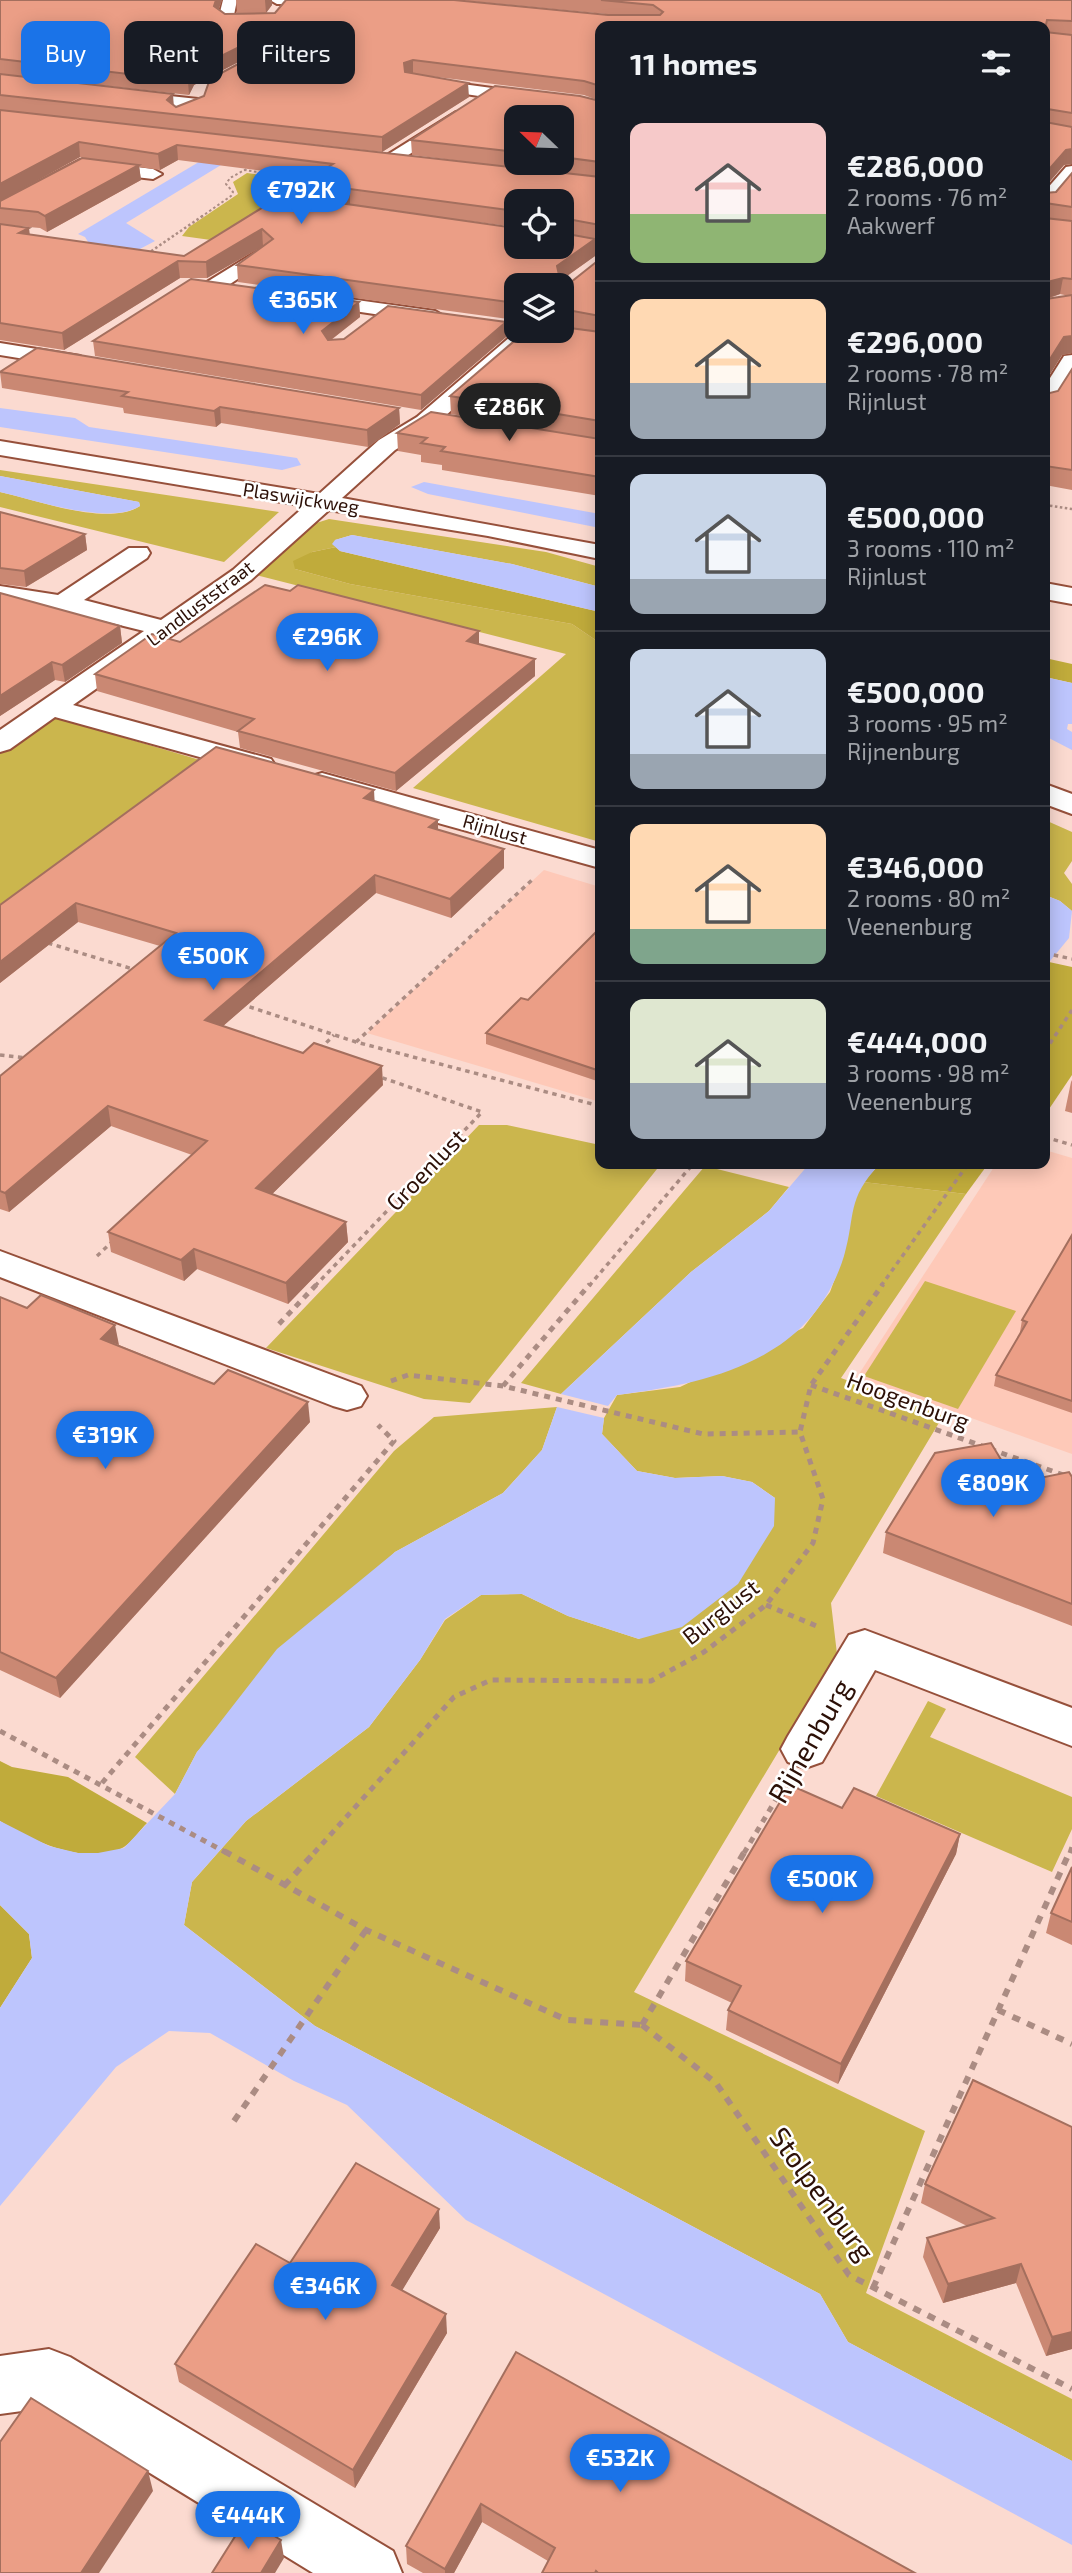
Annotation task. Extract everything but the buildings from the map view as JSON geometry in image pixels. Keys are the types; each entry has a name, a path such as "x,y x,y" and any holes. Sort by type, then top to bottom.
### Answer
{"street":[{"path":"230,0 226,20 271,21 287,0"},
{"path":"277,0 351,1"},
{"path":"413,82 499,94 382,160 414,164"},
{"path":"103,94 200,97 176,116"},
{"path":"0,210 80,165 153,174"},
{"path":"1050,197 1072,171"},
{"path":"1050,204 1072,207"},
{"path":"574,248 595,258"},
{"path":"214,286 262,254"},
{"path":"188,284 240,290"},
{"path":"293,297 451,319"},
{"path":"365,325 385,310"},
{"name":"Landluststraat","path":"0,743 242,575 387,445 425,422 515,343"},
{"path":"0,349 69,360 94,355"},
{"path":"1050,395 1072,361"},
{"path":"397,417 452,426"},
{"name":"Plaswijckweg","path":"0,448 488,528 595,551"},
{"path":"63,603 138,553"},
{"path":"1050,592 1072,596"},
{"path":"0,594 63,603 167,629"},
{"name":"Rijnlust","path":"52,708 595,857"},
{"path":"1050,795 1072,805"},
{"path":"0,1263 347,1396"},
{"path":"865,1647 1072,1727"},
{"name":"Rijnenburg","path":"806,1749 865,1647"},
{"path":"0,2385 49,2378 371,2573"}],"path":[{"path":"188,284 194,274 192,270 146,260 144,256 177,236 191,221 231,196 233,192 226,184 230,178 254,164"},
{"path":"1050,506 1072,509"},
{"path":"356,1042 567,849"},
{"path":"38,940 139,971 128,980"},
{"path":"1050,954 1072,959"},
{"path":"228,1000 356,1042 595,1105"},
{"path":"1050,1043 1072,1010"},
{"path":"313,1055 335,1035"},
{"path":"0,1055 34,1059"},
{"name":"Groenlust","path":"247,1358 482,1112 365,1072"},
{"path":"1050,1138 1072,1145"},
{"path":"503,1386 689,1169"},
{"path":"102,1783 394,1441 347,1396 408,1375 503,1386 633,1420 702,1434 800,1432 811,1385 964,1169"},
{"path":"63,1287 123,1231"},
{"name":"Hoogenburg","path":"811,1385 1072,1478"},
{"name":"Burglust","path":"284,1886 454,1697 491,1679 651,1681 704,1652 766,1605 813,1543 823,1499 800,1432"},
{"path":"766,1605 865,1647"},
{"path":"0,1731 102,1783 366,1930 567,2020 642,2025"},
{"name":"Rijnenburg","path":"642,2025 806,1749"},
{"path":"873,2288 1072,1847"},
{"path":"234,2121 366,1930"},
{"path":"998,2010 1072,2044"},
{"name":"Stolpenburg","path":"642,2025 716,2083 849,2275 1072,2389"}],"shaded area":[{"path":"247,173 370,189 283,250 182,236 189,227 238,194 233,182"},
{"path":"0,470 279,512 224,562 0,507 0,492 91,513 126,512 140,506 139,502 0,476"},
{"path":"329,519 546,552 595,566 595,586 512,564 352,535 335,540 336,547 312,552 295,569 350,584 572,624 595,640 595,841 413,788 566,654 252,574 307,526"},
{"path":"336,547 340,551 595,611 595,640 572,624 350,584 295,569 293,561 312,552"},
{"path":"1050,659 1072,664 1072,683 1050,678"},
{"path":"54,717 200,760 0,907 0,754"},
{"path":"1050,822 1072,832 1072,861 1064,873 1072,884 1072,911 1050,897"},
{"path":"544,870 595,885 595,1101 367,1033"},
{"path":"1050,962 1072,967 1072,1075 1050,1108"},
{"path":"479,1125 507,1125 595,1144 595,1169 657,1169 470,1403 424,1399 266,1348"},
{"path":"1050,1151 1072,1158 1072,1454 857,1377 993,1169 1050,1169"},
{"path":"702,1169 717,1169 789,1187 769,1211 691,1272 561,1394 521,1383"},
{"path":"875,1169 984,1169 966,1194 863,1182"},
{"path":"863,1182 966,1194 841,1378 943,1416 831,1603 837,1654 634,1992 925,2131 866,2293 1072,2399 1072,2461 848,2342 820,2294 315,2026 184,1925 192,1882 246,1821 369,1727 420,1660 445,1620 481,1595 522,1594 568,1616 639,1639 775,1498 752,1482 722,1476 675,1478 637,1471 602,1434 604,1418 617,1395 680,1387 803,1328 830,1292 844,1254 851,1208"},
{"path":"925,1281 1016,1311 958,1409 864,1376"},
{"path":"557,1407 542,1450 503,1493 395,1552 197,1752 175,1794 135,1757 394,1451 434,1417"},
{"path":"928,1701 946,1709 930,1737 1072,1797 1072,1829 1052,1872 876,1796"},
{"path":"0,1761 12,1767 68,1777 147,1823 127,1845 110,1853 77,1853 43,1843 0,1821"},
{"path":"0,1905 29,1934 32,1958 0,2008"}],"water":[{"path":"219,150 244,151 126,223 155,241 138,250 90,245 85,237 78,234"},
{"path":"0,408 75,418 89,427 297,458 301,465 282,470 0,427"},
{"path":"0,476 139,502 140,506 110,513 72,510 0,492"},
{"path":"424,482 595,513 595,527 428,494 411,487"},
{"path":"352,535 512,564 595,586 595,611 340,551 332,544 335,540"},
{"path":"1050,678 1072,683 1072,724 1068,724 1067,729 1072,732 1072,750 1050,739"},
{"path":"1050,897 1072,911 1069,938 1050,961"},
{"path":"805,1169 875,1169 857,1198 844,1256 829,1291 808,1320 783,1343 754,1360 722,1373 688,1383 617,1395 608,1406 561,1394 691,1272 769,1211"},
{"path":"557,1407 604,1418 602,1434 637,1471 675,1478 722,1476 752,1482 775,1498 774,1526 738,1584 682,1627 639,1639 568,1616 522,1594 481,1595 445,1619 420,1660 369,1727 246,1821 192,1882 184,1925 315,2026 820,2294 848,2342 1072,2461 1072,2545 466,2220 347,2105 294,2081 210,2033 169,2031 116,2067 0,2206 0,2008 32,1958 29,1934 0,1905 0,1821 49,1846 78,1853 98,1853 124,1848 175,1794 197,1752 277,1649 395,1552 503,1493 542,1450"}]}
